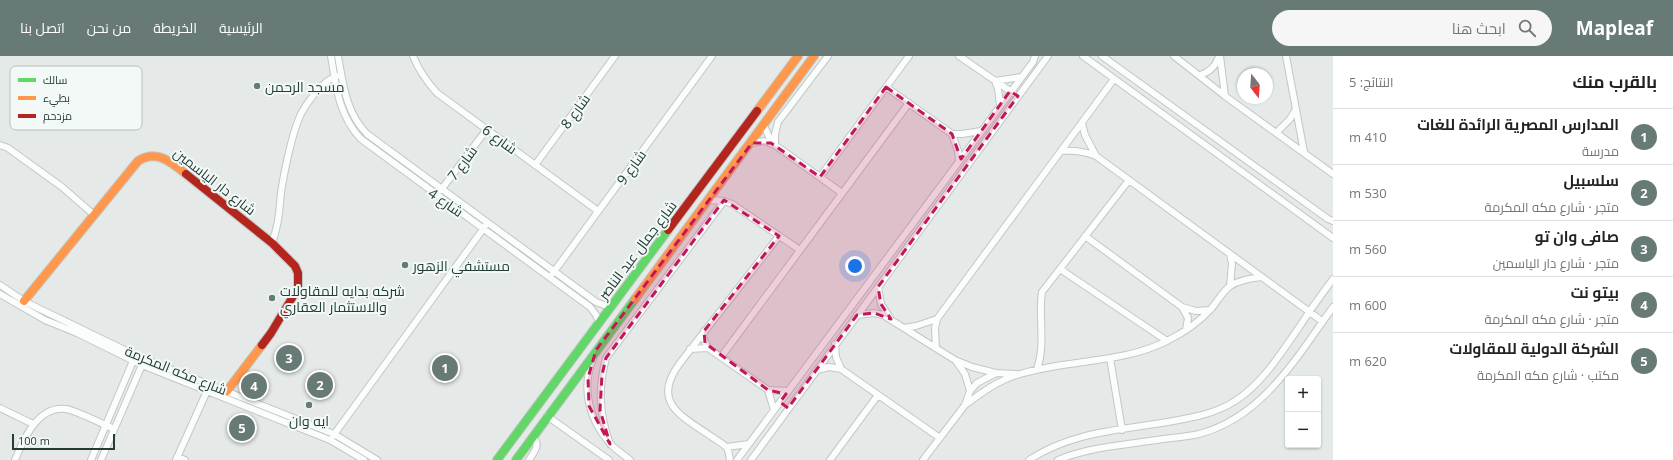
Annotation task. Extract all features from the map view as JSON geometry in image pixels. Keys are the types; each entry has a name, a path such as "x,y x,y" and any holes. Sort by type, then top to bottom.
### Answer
{"main road":[{"name":"شارع جمال عبد الناصر","path":"516,460 596,350 752,143 814,56"},
{"name":"شارع جمال عبد الناصر","path":"497,460 797,57"},
{"path":"797,57 803,61 806,68"},
{"name":"شارع دار الياسمين","path":"24,301 134,164 146,155 154,154 167,159 272,243 295,266 298,273 298,288 271,333 227,391"}],"street":[{"name":"شارع 4","path":"331,56 341,107 354,132 368,145 437,196 484,228 590,307 599,322"},
{"name":"شارع 4","path":"338,56 350,110 360,127 367,134 596,302 612,306"},
{"name":"شارع 6","path":"414,56 417,66 427,82 437,93 598,211"},
{"name":"شارع 8","path":"535,165 615,56"},
{"name":"شارع 9","path":"550,277 712,56"},
{"path":"775,145 775,134 778,122 828,56"},
{"path":"820,177 909,56"},
{"path":"959,56 1018,96"},
{"path":"737,460 1035,56"},
{"path":"751,460 1048,56"},
{"path":"1083,56 1333,238"},
{"path":"1102,56 1328,219 1333,221"},
{"path":"1174,56 1225,96 1333,174"},
{"path":"1200,75 1211,70 1215,66 1219,56"},
{"path":"1219,56 1225,96"},
{"path":"1286,56 1304,152"},
{"path":"272,243 280,218 283,182 296,127 306,104 324,84 334,77 341,75"},
{"path":"995,81 1021,77"},
{"path":"936,348 935,328 937,318 1114,79"},
{"path":"995,81 999,93 1000,105"},
{"path":"886,87 952,134 958,151 959,160"},
{"path":"1138,96 1145,87"},
{"path":"721,357 909,103"},
{"path":"1276,132 1290,119 1296,108"},
{"path":"1082,123 1087,140 1096,156"},
{"path":"764,125 768,135 775,145"},
{"name":"شارع 7","path":"437,196 487,130"},
{"path":"952,134 967,134 981,131"},
{"path":"752,143 764,141 775,145 842,193"},
{"path":"0,145 8,148 62,187 93,214"},
{"path":"1062,150 1085,151 1096,156 1322,321"},
{"path":"1038,369 1042,345 1040,311 1042,292 1129,180"},
{"path":"709,200 724,201 732,204 800,250"},
{"path":"610,444 604,427 600,404 602,375 606,358 724,201"},
{"path":"330,440 488,222"},
{"path":"730,460 727,447 676,411 670,403 667,392 668,382 673,372 690,349 778,236"},
{"path":"1085,236 1182,307 1196,311 1210,310"},
{"path":"1230,254 1232,276 1230,286"},
{"path":"1060,269 1167,341"},
{"path":"964,405 990,388 1018,374 1038,369 1110,358 1148,349 1167,341 1186,330 1210,310 1230,286 1262,277"},
{"path":"1029,460 1042,451 1080,436 1192,417 1213,411 1234,402 1252,388 1266,372 1333,279"},
{"name":"شارع مكه المكرمة","path":"0,285 24,301 137,356 334,434 376,460"},
{"path":"878,287 882,304 890,319"},
{"name":"شارع مكه المكرمة","path":"0,294 45,320 77,333 133,361 330,440 364,460"},
{"path":"1058,460 1084,451 1199,434 1222,425 1243,413 1262,398 1279,381 1333,306"},
{"path":"1182,307 1188,318 1186,330"},
{"path":"857,315 874,313 890,319 955,360 972,367 996,373 1018,374"},
{"path":"904,328 937,318"},
{"path":"704,331 703,337 708,348 768,390 788,391"},
{"path":"835,344 836,357 842,369"},
{"path":"690,349 708,348"},
{"path":"596,350 591,363 588,378 588,392 594,420 610,444 630,460"},
{"path":"1110,358 1122,430"},
{"path":"955,360 965,374 970,391"},
{"path":"91,460 133,361"},
{"path":"101,460 142,365"},
{"path":"817,370 829,367 842,369 940,438"},
{"path":"923,460 964,405 970,391 977,383 996,373"},
{"path":"768,390 774,410"},
{"path":"185,460 176,459 207,391"},
{"path":"830,460 878,395"},
{"path":"780,402 788,408"},
{"path":"0,408 34,424"},
{"path":"14,460 34,424 44,414 60,409 66,409 114,429"},
{"path":"547,416 609,460"},
{"path":"529,460 537,448 537,443 533,437"},
{"path":"727,447 749,444"}],"highlighted area":[{"path":"886,87 952,134 961,159 1010,91 1018,96 878,287 881,304 891,319 874,313 857,315 788,408 780,402 786,394 768,390 705,343 704,331 779,236 724,200 606,358 602,375 600,410 610,444 589,406 588,378 596,350 752,143 771,143 820,177"}],"traffic: fast":[{"path":"497,460 668,230"},
{"path":"516,460 635,299"}],"traffic: slow":[{"path":"757,111 798,56"},
{"path":"635,299 814,56"},
{"path":"24,301 138,161 151,156 164,158 186,174"},
{"path":"227,391 262,345"}],"traffic: jam":[{"path":"668,230 757,111"},
{"path":"186,174 272,243 295,266 298,273 298,288 271,333 262,345"}],"place":[{"name":"مسجد الرحمن","path":"257,86"},
{"name":"مستشفي الزهور","path":"405,265"},
{"name":"شركه بدايه للمقاولات والاستثمار العقاري","path":"272,298"},
{"name":"صافى وان تو","path":"289,358"},
{"name":"المدارس المصرية الرائدة للغات","path":"445,368"},
{"name":"سلسبيل","path":"320,385"},
{"name":"بيتو نت","path":"254,386"},
{"name":"ايه وان","path":"309,405"},
{"name":"الشركة الدولية للمقاولات","path":"242,428"}]}
